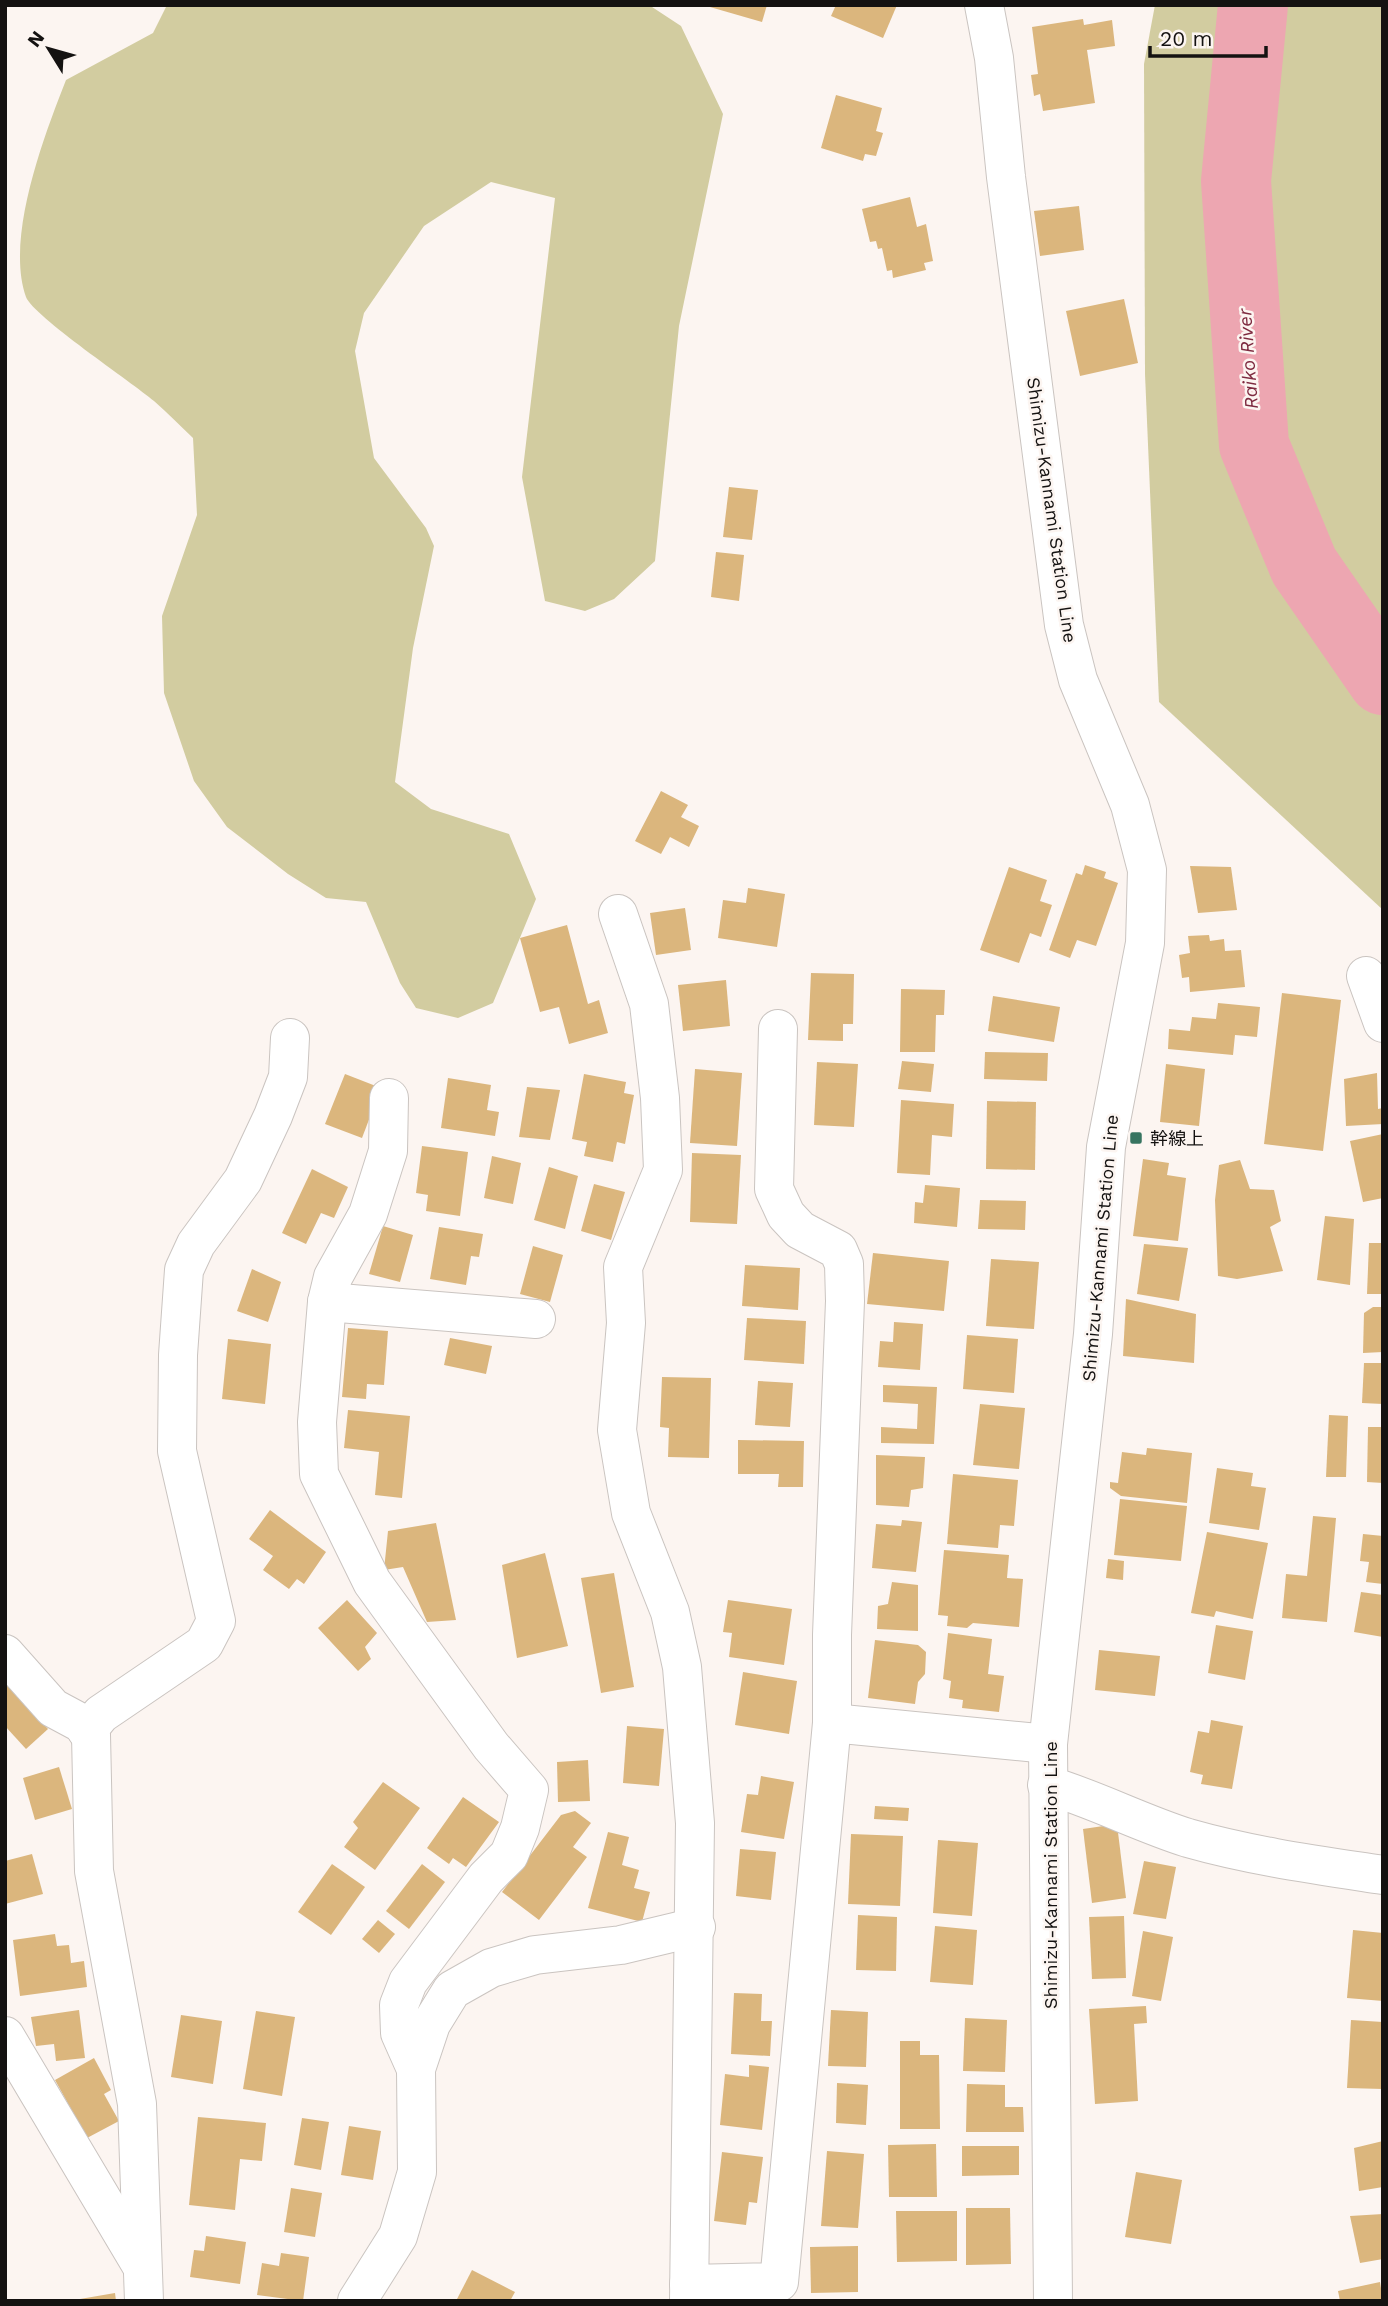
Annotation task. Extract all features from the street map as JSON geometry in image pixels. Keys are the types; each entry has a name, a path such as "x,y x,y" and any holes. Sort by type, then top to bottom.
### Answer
{"street":[{"name":"Shimizu-Kannami Station Line","path":"984,5 994,58 1006,177 1064,625 1078,680 1130,805 1147,870 1144,943 1106,1147 1093,1334 1048,1744 1053,2301"},
{"path":"618,914 649,1004 660,1098 663,1170 623,1267 626,1323 617,1430 631,1513 670,1612 682,1667 695,1823 696,1927 689,2292 779,2282 832,1723 832,1635 845,1301 844,1264 838,1250 800,1230 786,1215 774,1189 778,1030"},
{"path":"1366,976 1383,1023"},
{"path":"87,1731 101,1714 204,1644 216,1621 177,1451 178,1355 184,1270 196,1244 243,1180 274,1116 288,1077 290,1038"},
{"path":"389,1098 388,1151 368,1214 333,1277 327,1302 317,1422 319,1474 372,1582 491,1746 529,1790 520,1828 509,1855 486,1878 408,1982 399,2005 400,2032 416,2068"},
{"path":"327,1302 536,1319"},
{"path":"5,1654 54,1708 81,1723 91,1735 94,1871 137,2104 142,2283"},
{"path":"832,1723 1048,1744"},
{"path":"1047,1786 1079,1794 1185,1837 1239,1851 1383,1875"},
{"path":"357,2301 398,2236 417,2172 416,2068 431,2024 452,1990 491,1968 535,1955 621,1945 696,1927"},
{"path":"5,2036 142,2283"}],"shaded area":[{"path":"167,5 649,5 681,26 723,114 679,326 655,561 614,599 585,611 545,601 522,477 555,198 491,182 424,226 364,313 355,351 374,458 426,528 434,546 413,648 395,782 431,809 509,834 536,899 493,1003 458,1018 416,1008 400,983 366,902 326,898 288,874 227,827 194,781 164,693 162,616 197,515 193,438 154,401 46,319 26,297 21,273 20,246 24,217 38,158 66,80 153,33"},
{"path":"1155,5 1383,5 1383,910 1159,702 1145,374 1144,64"}],"building":[{"path":"703,5 767,5 762,22"},
{"path":"836,5 897,5 883,38 831,16"},
{"path":"1083,19 1084,25 1112,20 1115,46 1087,50 1095,103 1043,111 1040,94 1034,96 1031,75 1038,74 1032,27"},
{"path":"836,95 882,108 876,131 883,133 876,156 865,154 863,161 821,148"},
{"path":"910,197 917,227 926,224 933,261 924,263 926,270 893,278 892,270 887,271 882,248 878,249 876,241 870,242 862,209"},
{"path":"1079,206 1084,250 1040,256 1034,211"},
{"path":"1124,299 1138,363 1080,376 1066,311"},
{"path":"729,487 758,490 752,540 723,537"},
{"path":"716,552 744,555 739,601 711,597"},
{"path":"661,791 688,805 681,817 699,826 689,847 670,837 661,854 635,841"},
{"path":"1085,865 1106,872 1104,878 1118,883 1096,946 1077,940 1070,958 1049,950 1076,873 1082,875"},
{"path":"1190,866 1231,867 1237,910 1198,913"},
{"path":"1009,867 1047,880 1040,901 1052,905 1041,937 1030,933 1019,963 980,950"},
{"path":"748,888 785,894 777,947 718,938 723,900 746,903"},
{"path":"685,908 691,950 656,955 650,913"},
{"path":"567,925 588,1004 599,1000 608,1033 569,1044 559,1007 540,1012 520,938"},
{"path":"1209,935 1210,941 1224,939 1225,951 1241,950 1245,987 1190,992 1189,977 1182,978 1179,955 1190,953 1188,936"},
{"path":"811,973 854,974 853,1024 843,1024 843,1041 808,1040"},
{"path":"726,980 730,1026 683,1031 678,985"},
{"path":"901,989 945,990 944,1015 936,1015 935,1052 900,1052"},
{"path":"1282,993 1341,1000 1323,1151 1264,1144"},
{"path":"993,996 1060,1007 1054,1042 988,1031"},
{"path":"1218,1003 1260,1007 1257,1037 1235,1035 1233,1055 1168,1049 1169,1029 1190,1031 1192,1017 1216,1019"},
{"path":"985,1052 1048,1053 1047,1081 984,1079"},
{"path":"902,1061 934,1064 931,1092 898,1089"},
{"path":"817,1062 858,1064 854,1127 814,1125"},
{"path":"1166,1064 1205,1069 1199,1126 1160,1122"},
{"path":"695,1069 742,1073 737,1146 690,1143"},
{"path":"1377,1073 1378,1109 1383,1108 1383,1124 1346,1126 1344,1079"},
{"path":"345,1074 381,1088 362,1138 325,1124"},
{"path":"584,1074 626,1082 624,1093 634,1095 625,1144 617,1142 613,1162 584,1156 587,1142 572,1139"},
{"path":"448,1078 491,1085 487,1110 499,1112 495,1136 441,1128"},
{"path":"527,1087 560,1090 550,1140 519,1137"},
{"path":"901,1100 954,1104 952,1137 932,1135 930,1175 897,1173"},
{"path":"987,1101 1036,1102 1035,1170 986,1169"},
{"path":"1383,1134 1383,1198 1363,1202 1350,1141"},
{"path":"422,1146 468,1152 460,1216 426,1211 428,1195 416,1193"},
{"path":"692,1153 741,1155 737,1224 690,1222"},
{"path":"492,1156 521,1163 513,1204 484,1198"},
{"path":"1143,1159 1169,1163 1167,1175 1186,1178 1178,1241 1133,1236"},
{"path":"1240,1160 1250,1189 1274,1190 1281,1221 1270,1227 1283,1271 1237,1279 1218,1276 1215,1200 1219,1165"},
{"path":"549,1167 578,1176 565,1229 534,1220"},
{"path":"312,1169 348,1187 334,1218 321,1213 306,1244 282,1233"},
{"path":"594,1184 625,1192 611,1240 581,1231"},
{"path":"925,1185 960,1188 957,1227 914,1223 915,1202 923,1203"},
{"path":"980,1200 1026,1201 1025,1230 978,1229"},
{"path":"1325,1216 1354,1219 1350,1285 1317,1280"},
{"path":"383,1226 413,1235 400,1282 369,1274"},
{"path":"439,1227 483,1234 479,1257 471,1256 466,1285 430,1279"},
{"path":"1369,1243 1383,1243 1383,1294 1367,1294"},
{"path":"1144,1244 1188,1248 1179,1301 1137,1294"},
{"path":"533,1246 563,1255 550,1302 520,1294"},
{"path":"873,1253 949,1261 944,1311 867,1304"},
{"path":"991,1259 1039,1262 1034,1329 986,1326"},
{"path":"745,1265 800,1268 798,1310 742,1306"},
{"path":"252,1269 281,1282 268,1322 237,1311"},
{"path":"1126,1299 1196,1314 1194,1363 1123,1356"},
{"path":"1373,1307 1383,1307 1383,1352 1363,1353 1364,1313"},
{"path":"747,1318 806,1321 804,1364 744,1360"},
{"path":"894,1322 923,1324 920,1370 878,1367 880,1341 893,1342"},
{"path":"348,1328 388,1331 384,1385 367,1384 366,1399 342,1397"},
{"path":"967,1335 1018,1339 1014,1393 963,1389"},
{"path":"450,1338 492,1346 486,1374 444,1365"},
{"path":"228,1339 271,1344 265,1404 222,1399"},
{"path":"1364,1363 1383,1363 1383,1404 1362,1403"},
{"path":"662,1377 711,1378 709,1458 668,1457 669,1428 660,1427"},
{"path":"758,1381 793,1383 790,1427 755,1425"},
{"path":"883,1385 937,1387 934,1444 881,1443 881,1427 917,1429 918,1404 883,1402"},
{"path":"980,1404 1025,1408 1019,1469 973,1465"},
{"path":"348,1410 410,1416 402,1498 375,1495 379,1452 344,1448"},
{"path":"1329,1415 1348,1416 1346,1477 1326,1477"},
{"path":"1368,1427 1383,1427 1383,1483 1367,1482"},
{"path":"738,1440 804,1441 803,1487 778,1487 779,1474 738,1474"},
{"path":"1147,1448 1192,1453 1187,1503 1121,1496 1110,1488 1110,1482 1118,1483 1122,1452 1146,1455"},
{"path":"876,1455 925,1457 923,1488 911,1490 909,1507 876,1505"},
{"path":"1217,1468 1253,1473 1251,1486 1266,1488 1259,1530 1209,1523"},
{"path":"953,1474 1018,1480 1014,1526 1000,1525 998,1548 947,1544"},
{"path":"1120,1499 1187,1506 1181,1561 1114,1555"},
{"path":"270,1510 326,1552 304,1584 297,1579 289,1589 263,1570 273,1556 249,1539"},
{"path":"1313,1516 1336,1518 1327,1622 1282,1618 1286,1574 1307,1576"},
{"path":"902,1520 922,1522 916,1572 872,1568 876,1524 901,1526"},
{"path":"436,1523 456,1620 427,1622 403,1567 384,1570 388,1531"},
{"path":"1207,1532 1268,1543 1253,1619 1216,1611 1214,1617 1191,1613"},
{"path":"1363,1534 1383,1536 1383,1584 1366,1582 1369,1562 1360,1561"},
{"path":"944,1550 1009,1555 1007,1578 1023,1579 1019,1627 973,1623 967,1628 947,1626 948,1616 938,1615"},
{"path":"545,1553 568,1646 517,1658 502,1565"},
{"path":"1108,1559 1124,1561 1123,1580 1106,1578"},
{"path":"614,1573 634,1687 601,1693 581,1578"},
{"path":"892,1582 918,1585 918,1631 877,1629 878,1606 888,1604"},
{"path":"1361,1592 1383,1595 1383,1637 1354,1632"},
{"path":"347,1600 377,1633 365,1647 371,1659 358,1671 318,1628"},
{"path":"728,1600 792,1609 784,1665 729,1657 732,1633 723,1632"},
{"path":"1216,1625 1253,1631 1245,1680 1208,1673"},
{"path":"948,1633 992,1639 988,1674 1004,1676 999,1712 962,1708 963,1700 949,1698 951,1681 943,1679"},
{"path":"875,1640 918,1645 926,1652 925,1674 918,1682 915,1704 868,1698"},
{"path":"1099,1650 1160,1656 1155,1696 1095,1690"},
{"path":"743,1672 797,1681 789,1734 735,1725"},
{"path":"5,1681 48,1729 26,1749 5,1726"},
{"path":"1211,1720 1243,1726 1232,1789 1201,1784 1203,1775 1190,1772 1198,1731 1209,1733"},
{"path":"627,1726 664,1729 659,1786 623,1783"},
{"path":"588,1760 590,1801 558,1802 557,1762"},
{"path":"59,1767 72,1809 35,1820 23,1778"},
{"path":"761,1776 794,1782 784,1839 741,1832 747,1794 758,1795"},
{"path":"383,1782 420,1808 375,1870 344,1847 358,1828 353,1822"},
{"path":"463,1797 499,1822 466,1867 453,1858 449,1864 427,1848"},
{"path":"875,1806 909,1808 908,1821 874,1819"},
{"path":"575,1811 591,1823 573,1847 587,1857 539,1920 502,1892 561,1815"},
{"path":"1117,1824 1126,1898 1092,1903 1083,1829"},
{"path":"608,1832 629,1837 622,1865 639,1870 634,1888 650,1892 642,1922 588,1908"},
{"path":"851,1834 903,1836 900,1906 848,1904"},
{"path":"938,1840 978,1843 972,1916 933,1913"},
{"path":"740,1849 776,1852 771,1900 736,1896"},
{"path":"32,1854 43,1894 5,1904 5,1861"},
{"path":"1144,1861 1176,1867 1166,1919 1133,1914"},
{"path":"332,1864 365,1887 331,1935 298,1912"},
{"path":"422,1864 445,1882 409,1929 386,1911"},
{"path":"858,1915 897,1917 896,1971 856,1970"},
{"path":"1124,1916 1126,1978 1092,1979 1089,1917"},
{"path":"378,1920 395,1934 379,1953 362,1939"},
{"path":"935,1926 977,1930 973,1985 930,1982"},
{"path":"1353,1930 1383,1933 1383,2001 1347,1998"},
{"path":"1143,1931 1173,1937 1161,2001 1132,1996"},
{"path":"55,1934 57,1946 69,1945 71,1963 84,1961 87,1987 20,1996 13,1940"},
{"path":"734,1993 762,1994 761,2021 772,2021 770,2056 731,2054"},
{"path":"1146,2006 1147,2023 1134,2024 1138,2101 1095,2104 1089,2009"},
{"path":"79,2010 85,2058 56,2061 54,2044 36,2046 31,2017"},
{"path":"831,2010 868,2012 866,2067 828,2066"},
{"path":"256,2011 295,2017 282,2096 243,2089"},
{"path":"181,2015 222,2021 213,2084 171,2077"},
{"path":"965,2018 1007,2020 1005,2072 963,2071"},
{"path":"1351,2020 1383,2022 1383,2089 1347,2088"},
{"path":"900,2041 920,2041 920,2055 939,2055 940,2129 900,2129"},
{"path":"94,2058 111,2090 104,2094 119,2121 87,2138 55,2080"},
{"path":"749,2065 769,2067 762,2130 720,2125 725,2074 749,2077"},
{"path":"837,2083 868,2085 866,2125 836,2123"},
{"path":"967,2084 1005,2085 1005,2107 1023,2107 1024,2132 966,2132"},
{"path":"198,2117 266,2123 262,2161 240,2159 235,2210 189,2205"},
{"path":"302,2118 329,2122 321,2170 294,2165"},
{"path":"349,2126 381,2131 373,2180 341,2175"},
{"path":"1383,2141 1383,2187 1359,2191 1354,2148"},
{"path":"936,2144 937,2197 889,2197 888,2145"},
{"path":"962,2146 1019,2146 1019,2175 962,2176"},
{"path":"827,2151 864,2154 858,2228 821,2226"},
{"path":"722,2152 763,2157 757,2203 749,2202 746,2225 714,2221"},
{"path":"1136,2172 1182,2180 1171,2244 1125,2237"},
{"path":"291,2188 322,2193 315,2237 284,2232"},
{"path":"966,2208 1010,2208 1011,2264 966,2265"},
{"path":"896,2211 957,2211 957,2261 897,2262"},
{"path":"1383,2214 1383,2259 1360,2263 1350,2216"},
{"path":"206,2236 246,2242 240,2284 190,2277 194,2250 204,2251"},
{"path":"858,2246 858,2292 811,2293 810,2247"},
{"path":"281,2253 309,2257 303,2301 257,2295 262,2263 279,2266"},
{"path":"472,2270 515,2292 510,2301 456,2301"},
{"path":"1380,2282 1383,2301 1340,2301 1338,2291"},
{"path":"115,2293 116,2301 80,2301 80,2299"}],"waterway":[{"name":"Raiko River","path":"1253,5 1236,181 1254,445 1304,566 1383,680"}],"place":[{"name":"幹線上","path":"1136,1138"}]}
